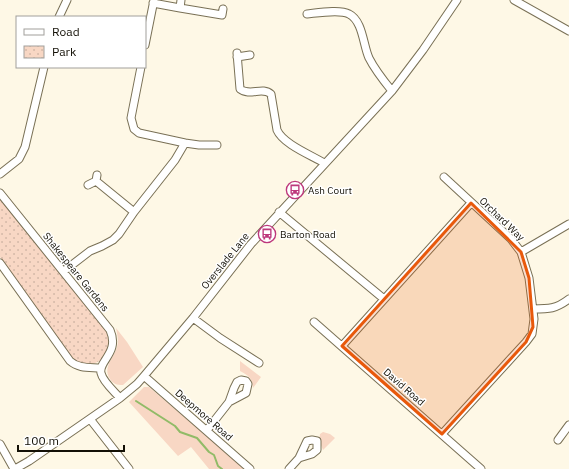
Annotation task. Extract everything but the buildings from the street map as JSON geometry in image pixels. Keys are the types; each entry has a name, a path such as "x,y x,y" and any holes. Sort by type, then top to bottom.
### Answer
{"street":[{"path":"59,16 66,0"},
{"name":"Overslade Lane","path":"14,469 29,461 90,419 137,384 193,318 251,244 392,90 424,50 457,0"},
{"path":"514,0 569,31"},
{"path":"146,40 153,1 181,4 222,15 223,9"},
{"path":"307,14 342,12 350,14 360,26 374,67 392,90"},
{"path":"250,56 237,55 240,89 244,92 268,91 271,94 279,135 292,145 324,163"},
{"path":"0,174 19,159 25,147 44,68"},
{"path":"141,68 131,118 134,129 140,133 185,143 219,145"},
{"path":"64,272 90,251 102,246 119,234 134,212 175,160 185,143"},
{"path":"88,185 96,178 134,212"},
{"name":"Orchard Way","path":"442,434 529,338 532,334 533,327 533,309 529,278 521,252 511,239 444,178"},
{"name":"Shakespeare Gardens","path":"0,193 110,330 113,336 111,352 101,368"},
{"path":"342,346 471,203"},
{"path":"279,212 384,299"},
{"path":"521,252 569,224"},
{"path":"0,263 70,361 73,364 82,367 101,368 100,372 103,378 120,398"},
{"path":"533,309 547,309 556,307 569,299"},
{"path":"193,318 220,338 259,363"},
{"name":"David Road","path":"314,322 481,469"},
{"name":"Deepmore Road","path":"144,376 250,469"},
{"path":"207,430 229,402"},
{"path":"90,419 129,469"},
{"path":"558,440 567,434 569,425"},
{"path":"0,444 14,469"},
{"path":"289,469 299,458"}],"highlighted area":[{"path":"471,203 521,252 529,278 533,327 526,342 442,434 342,346"}],"green space":[{"path":"0,199 109,334 108,350 101,360 96,363 85,364 80,363 70,357 0,257"},
{"path":"116,328 143,367 123,385 112,382 107,370 118,344"},
{"path":"240,361 261,377 253,388 249,377 240,371"},
{"path":"144,387 149,387 246,469 209,469 191,447 178,456 129,402"},
{"path":"323,432 330,434 335,438 323,450 319,440 320,434"}],"waterway":[{"path":"136,401 175,426 180,432 197,438 209,452 214,455 218,466 222,469"}],"place":[{"name":"Ash Court","path":"295,190"},
{"name":"Barton Road","path":"267,234"}]}
